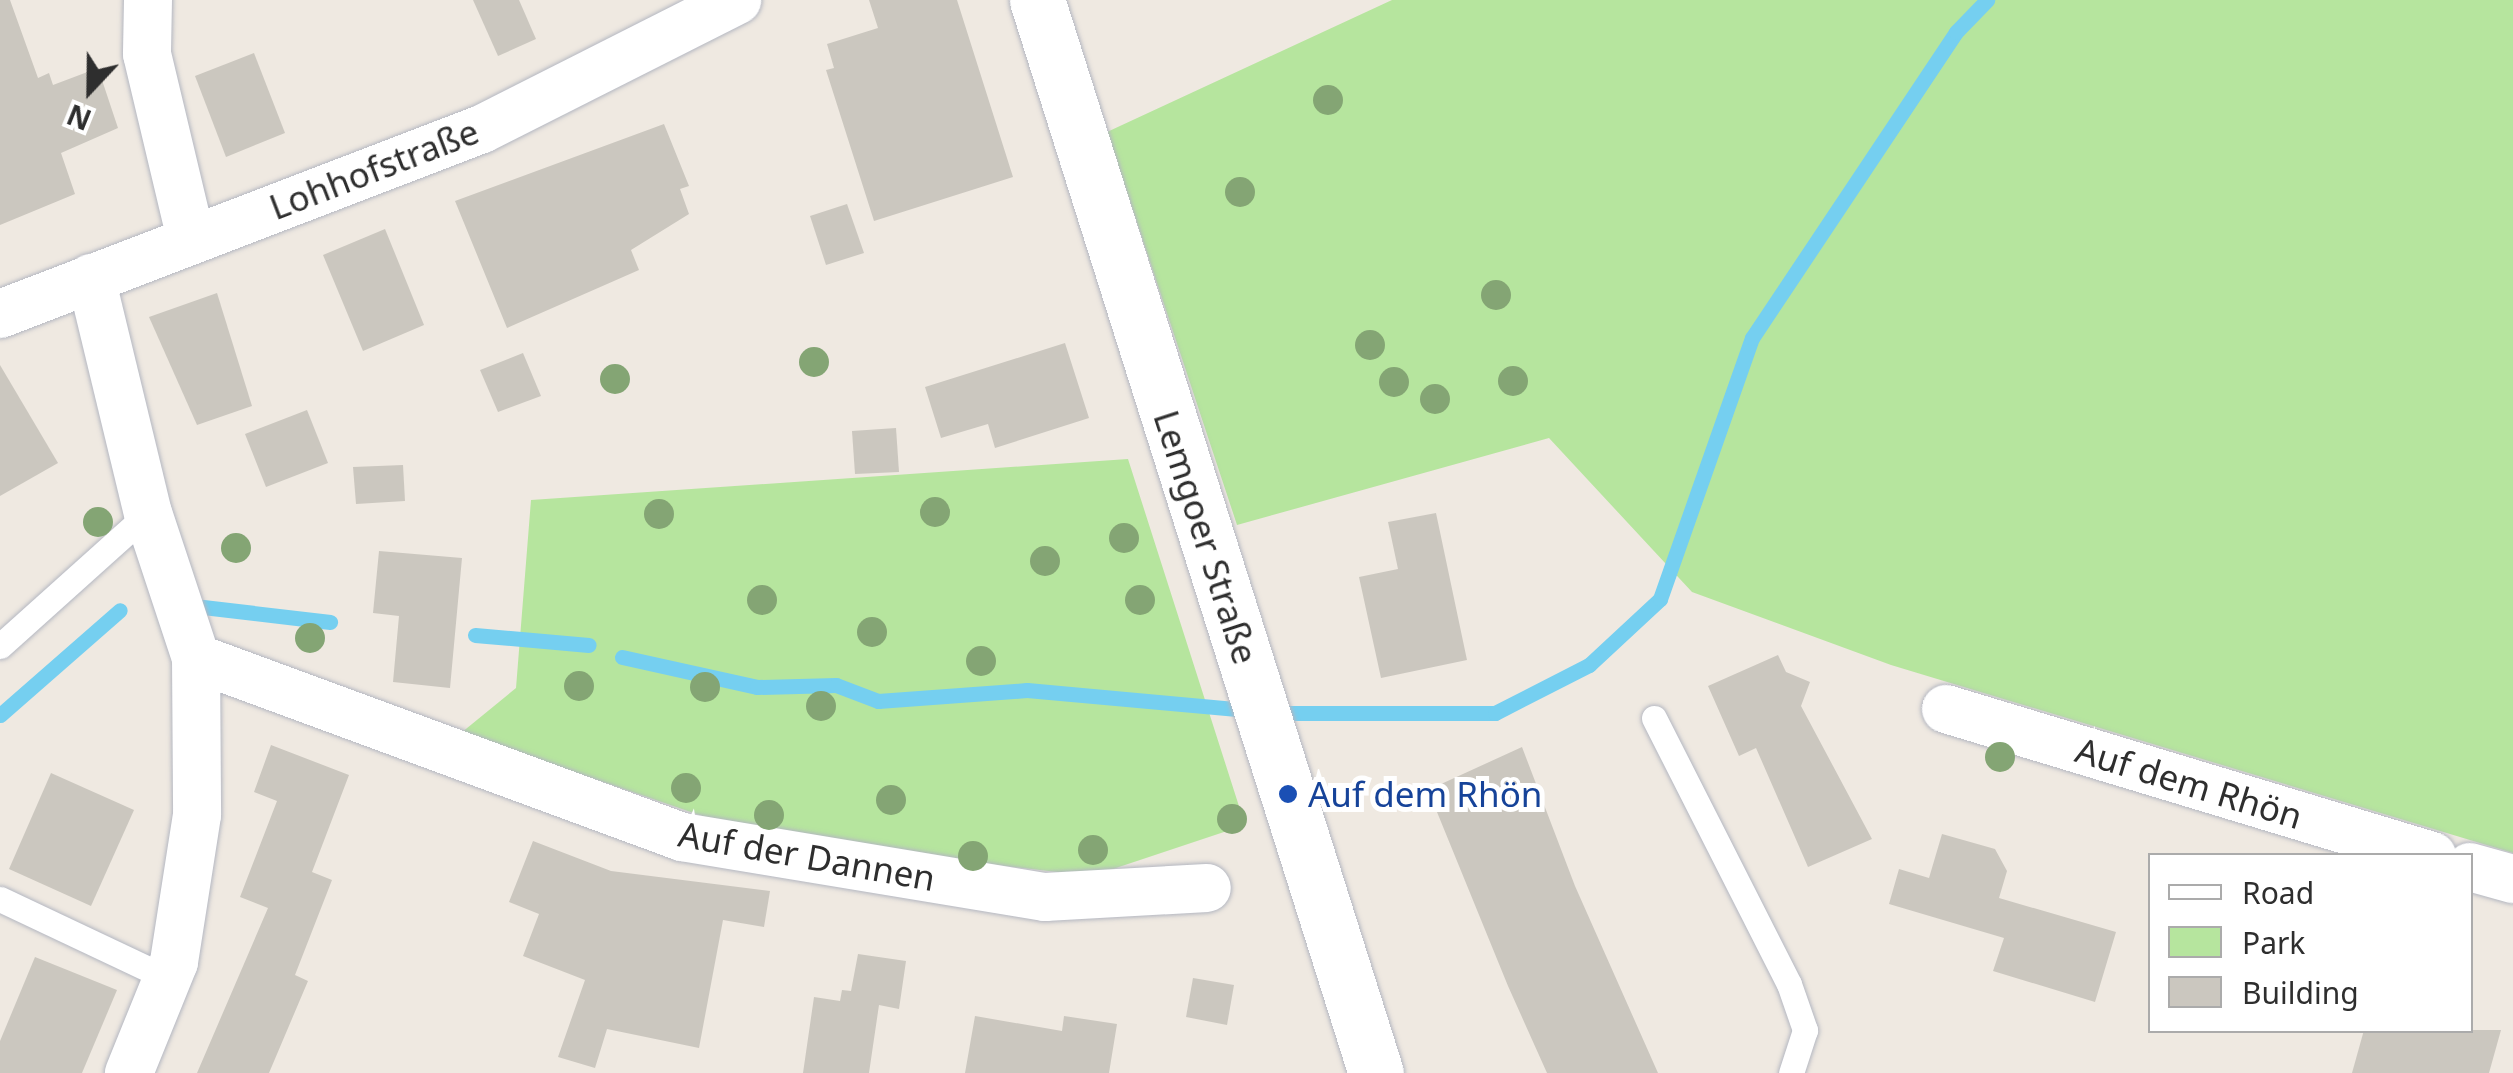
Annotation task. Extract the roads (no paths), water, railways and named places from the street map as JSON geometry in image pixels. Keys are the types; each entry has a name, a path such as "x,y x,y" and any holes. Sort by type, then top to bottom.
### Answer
{"main road":[{"name":"Lemgoer Straße","path":"1037,0 1376,1073"}],"street":[{"path":"148,0 147,54 191,238"},
{"name":"Lohhofstraße","path":"0,314 482,129 737,0"},
{"path":"91,278 148,513 196,658 197,815 168,978 129,1073"},
{"name":"Auf der Dannen","path":"196,658 682,837 1045,897 1207,888"},
{"name":"Auf dem Rhön","path":"1946,709 2422,853"},
{"path":"2473,868 2513,879"}],"lane":[{"path":"0,646 148,513"},
{"path":"1654,718 1789,984 1805,1030 1790,1073"},
{"path":"0,899 168,978"}],"waterway":[{"path":"1271,713 1495,713 1589,665 1660,599 1752,338 1956,32 1987,0"},
{"path":"203,607 330,622"},
{"path":"0,715 120,610"},
{"path":"475,635 589,645"},
{"path":"622,657 757,687 836,685 878,701 1027,690 1248,710"}],"place":[{"name":"Auf dem Rhön","path":"1288,794"}]}
